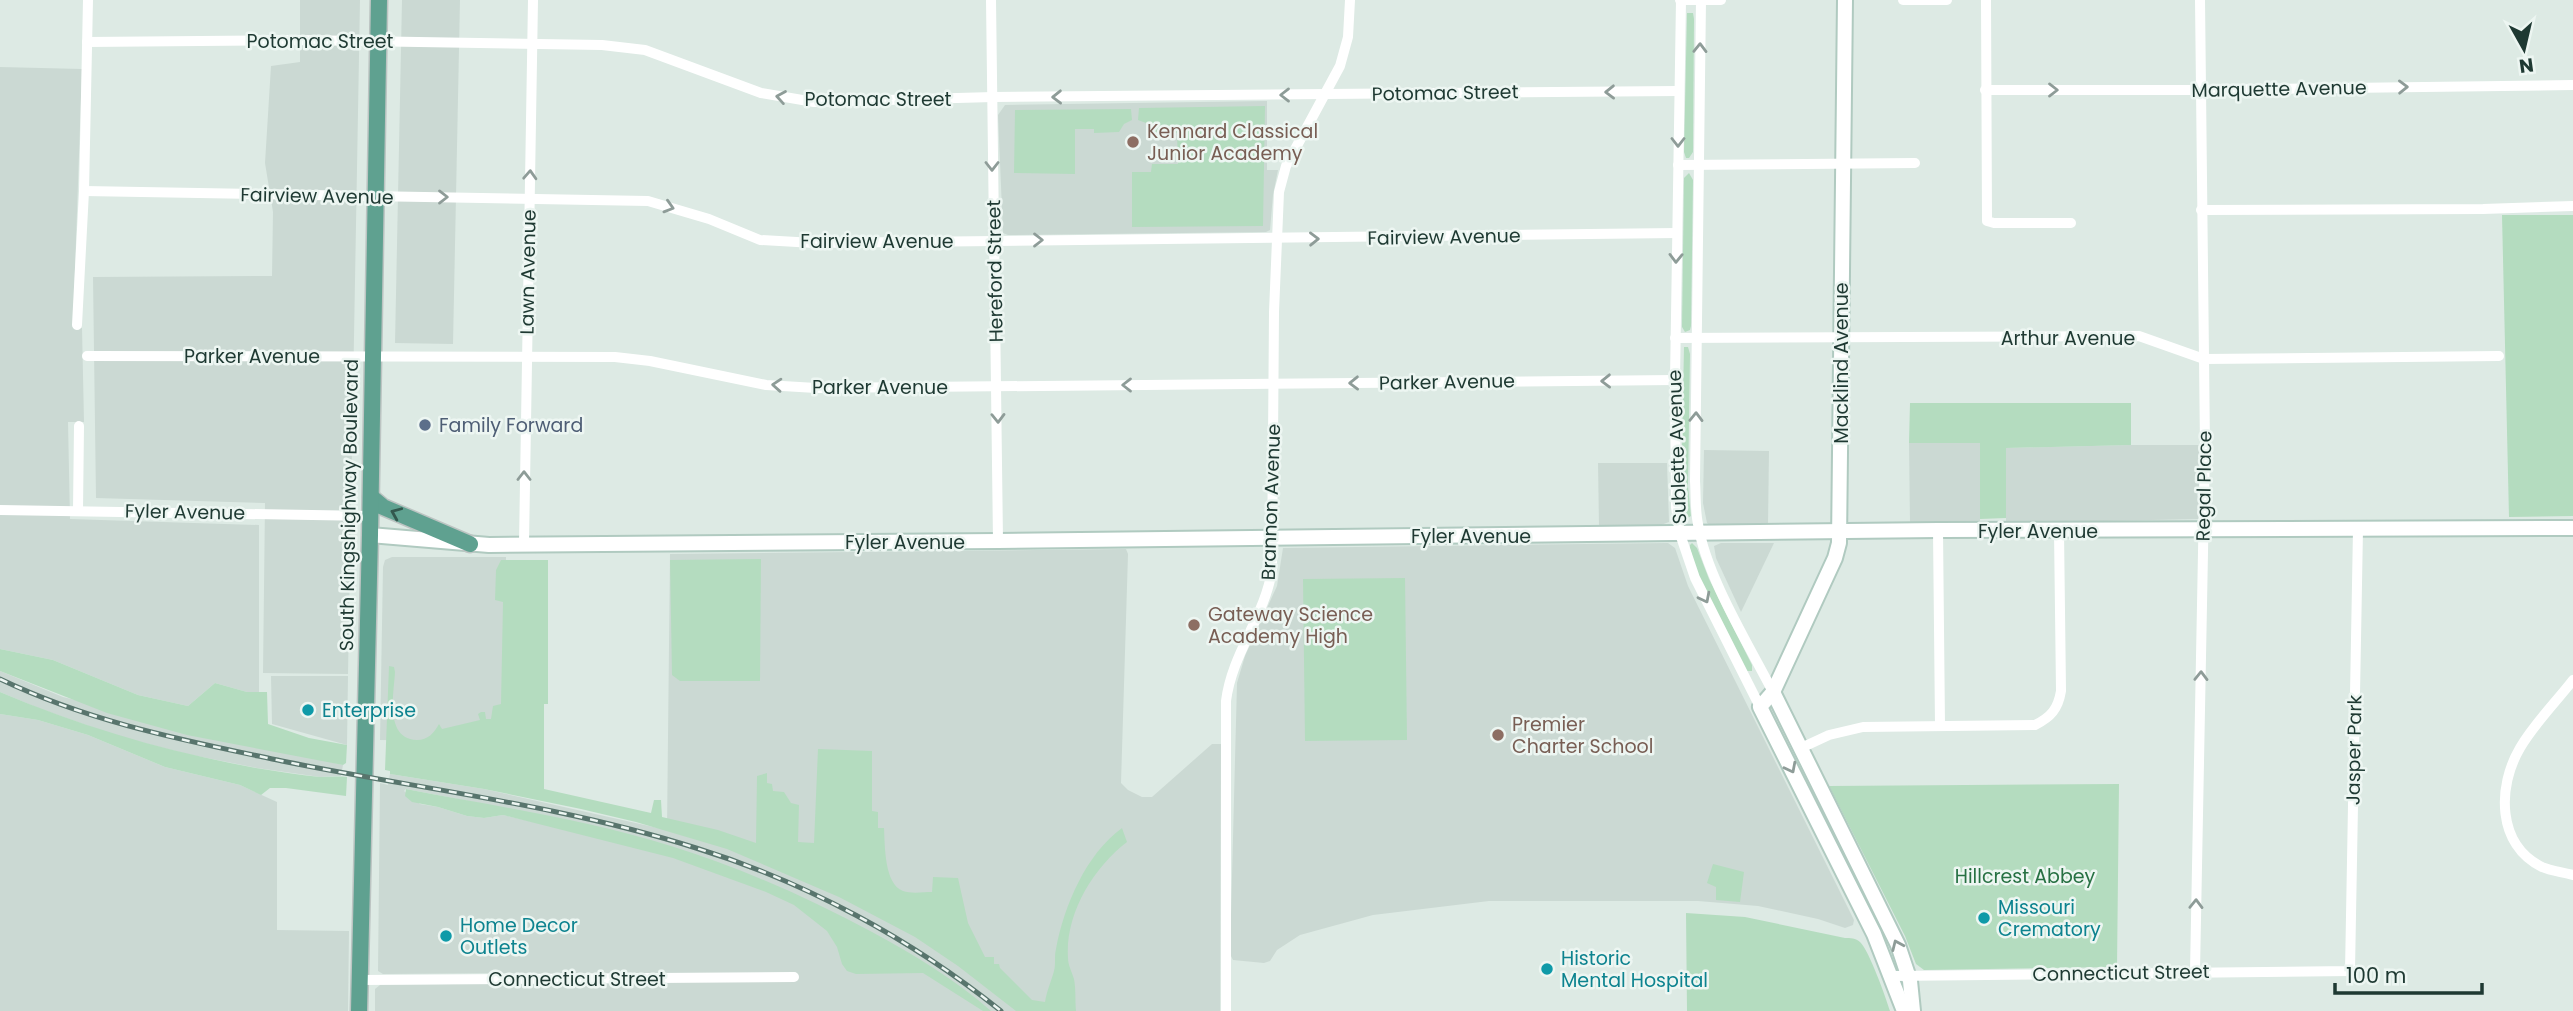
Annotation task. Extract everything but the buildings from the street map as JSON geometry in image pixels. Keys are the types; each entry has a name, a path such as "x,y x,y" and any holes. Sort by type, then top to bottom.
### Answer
{"main road":[{"name":"South Kingshighway Boulevard","path":"359,1011 379,0"},
{"path":"371,497 383,507 470,544"}],"street":[{"path":"77,325 84,191 88,0"},
{"name":"Lawn Avenue","path":"524,544 533,0"},
{"name":"Hereford Street","path":"991,0 998,541"},
{"name":"Brannon Avenue","path":"1226,1011 1226,701 1236,660 1267,593 1272,569 1273,384 1279,192 1282,174 1326,94 1346,49 1350,0"},
{"path":"1681,0 1721,0"},
{"name":"Sublette Avenue","path":"1681,0 1675,338 1675,484 1680,534 1695,578 1874,934 1904,1011"},
{"name":"Sublette Avenue","path":"1701,0 1695,481 1700,534 1719,586 1898,945 1909,976 1913,1011"},
{"name":"Macklind Avenue","path":"1760,708 1773,692 1835,558 1839,533 1845,0"},
{"path":"1903,0 1947,0"},
{"path":"1986,0 1987,220 1994,223 2071,223"},
{"name":"Regal Place","path":"2195,972 2204,530 2200,0"},
{"name":"Potomac Street","path":"87,42 378,41 602,45 645,50 761,93 814,102 993,97 1678,91"},
{"name":"Marquette Avenue","path":"1985,90 2573,85"},
{"path":"1678,165 1915,163"},
{"name":"Fairview Avenue","path":"84,191 648,201 709,219 760,240 814,243 1677,233"},
{"path":"2202,210 2573,206"},
{"name":"Arthur Avenue","path":"1675,338 2139,336 2204,359 2499,356"},
{"name":"Parker Avenue","path":"88,356 615,357 650,361 779,386 816,388 1675,380"},
{"path":"78,510 79,426"},
{"name":"Fyler Avenue","path":"0,510 370,516"},
{"name":"Fyler Avenue","path":"370,535 470,544 524,544 1938,530 2573,528"},
{"name":"Jasper Park","path":"2350,971 2358,529"},
{"path":"1938,530 1940,726"},
{"path":"1801,748 1829,735 1863,727 2035,725 2055,712 2061,691 2059,531"},
{"path":"2573,680 2520,748 2505,794 2504,809 2506,823 2519,849 2543,868 2573,875"},
{"name":"Connecticut Street","path":"1892,976 2350,971"},
{"name":"Connecticut Street","path":"359,980 794,977"}],"shaded area":[{"path":"300,0 360,0 348,674 263,673 265,503 96,498 93,277 272,276 273,212 265,163 271,66 300,62"},
{"path":"402,0 460,0 453,344 395,343"},
{"path":"0,67 82,69 73,327 82,328 84,422 68,422 70,519 259,525 259,692 247,692 215,683 188,706 138,695 53,660 0,649"},
{"name":"Kennard Classical Junior Academy","path":"1267,101 1267,170 1278,170 1270,230 1266,232 1003,233 998,115 1005,105"},
{"path":"1909,443 1980,443 1980,523 1910,523"},
{"path":"2199,445 2199,519 2006,523 2006,448"},
{"path":"1704,450 1769,451 1768,525 1707,523 1703,503"},
{"path":"1598,463 1667,463 1669,522 1661,525 1599,527"},
{"name":"Premier Charter School","path":"1668,543 1675,548 1688,586 1854,920 1853,925 1845,928 1818,919 1758,906 1698,901 1489,901 1373,915 1300,935 1277,950 1270,961 1264,963 1233,960 1230,954 1237,683 1245,656 1277,586 1283,548"},
{"path":"1721,543 1774,543 1741,612 1716,558 1714,546"},
{"path":"1126,549 1128,554 1121,783 1142,797 1152,797 1212,744 1221,744 1220,1011 375,1011 375,989 380,985 528,983 527,973 383,974 378,971 380,783 388,785 390,774 484,789 667,830 670,554","holes":["406,789 540,815 667,845 556,827 503,815 484,818 467,816 420,804 404,791"]},
{"path":"392,557 506,557 503,742 380,740 383,567 385,560"},
{"path":"0,671 63,697 343,765 341,776 320,777 257,768 117,736 0,692"},
{"path":"271,676 348,676 347,745 272,724"},
{"path":"0,714 38,720 88,735 165,767 240,785 277,802 277,930 349,931 348,1011 0,1011"}],"green space":[{"path":"1687,13 1693,13 1694,19 1693,152 1689,158 1686,158 1684,152"},
{"path":"1265,106 1263,226 1132,227 1132,172 1151,172 1152,164 1178,164 1177,133 1151,132 1146,123 1138,120 1139,108"},
{"path":"1131,109 1132,120 1124,124 1119,132 1094,133 1094,129 1075,129 1075,174 1014,173 1015,110"},
{"path":"1689,173 1693,180 1691,326 1690,330 1685,332 1682,327 1684,178"},
{"path":"2502,215 2573,215 2573,516 2509,517"},
{"path":"1684,347 1688,347 1690,354 1688,486 1691,516 1686,519 1682,515 1681,494"},
{"path":"1910,403 2131,403 2131,445 2006,448 2006,518 1980,519 1980,443 1909,443"},
{"path":"1692,543 1697,548 1709,579 1752,665 1752,671 1746,671 1696,570 1690,548"},
{"path":"761,559 760,681 680,681 672,675 670,560"},
{"path":"501,560 548,560 548,704 544,704 544,789 651,813 654,800 661,800 662,817 718,830 756,843 757,776 767,773 767,783 772,784 773,791 784,792 791,803 799,805 798,842 814,843 818,749 872,751 872,811 878,812 878,828 884,828 885,854 892,881 903,891 932,892 933,877 958,878 968,923 985,957 994,957 994,964 999,964 1032,1000 1045,1002 1055,968 1055,952 1060,933 1078,882 1098,852 1122,828 1127,842 1103,865 1093,879 1076,909 1071,925 1068,958 1075,983 1076,1011 1016,1011 915,937 839,897 727,849 581,809 484,789 390,774 390,771 385,770 389,666 394,667 395,672 395,724 407,738 424,739 433,733 439,724 442,729 480,720 478,714 481,712 485,712 486,719 491,719 493,706 501,704 503,602 495,600 496,570"},
{"path":"1405,578 1407,740 1305,741 1303,579"},
{"path":"0,649 53,660 138,695 188,706 215,683 247,692 267,692 268,724 309,738 347,745 346,763 343,765 187,735 107,713 0,671"},
{"path":"0,692 94,727 190,754 296,774 347,777 346,796 286,788 270,788 261,795 240,785 165,767 88,735 38,720 0,714"},
{"name":"Hillcrest Abbey","path":"2119,784 2117,967 1924,970 1916,964 1905,936 1829,786"},
{"path":"406,789 606,828 723,864 798,895 887,940 949,978 991,1011 983,1011 923,973 856,974 847,971 827,931 794,905 766,892 673,858 503,815 484,818 467,816 412,802 405,796"},
{"path":"1713,864 1744,872 1740,902 1716,900 1716,887 1707,883"},
{"path":"1686,913 1745,917 1857,940 1868,954 1890,1011 1687,1011"}],"railway":[{"path":"0,679 69,707 138,729 282,761 594,820 696,848 777,878 856,915 931,960 1001,1011"}],"place":[{"name":"Kennard Classical Junior Academy","path":"1133,142"},
{"name":"Family Forward","path":"425,425"},
{"name":"Gateway Science Academy High","path":"1194,625"},
{"name":"Enterprise","path":"308,710"},
{"name":"Premier Charter School","path":"1498,735"},
{"name":"Missouri Crematory","path":"1984,918"},
{"name":"Home Decor Outlets","path":"446,936"},
{"name":"Historic Mental Hospital","path":"1547,969"}]}
